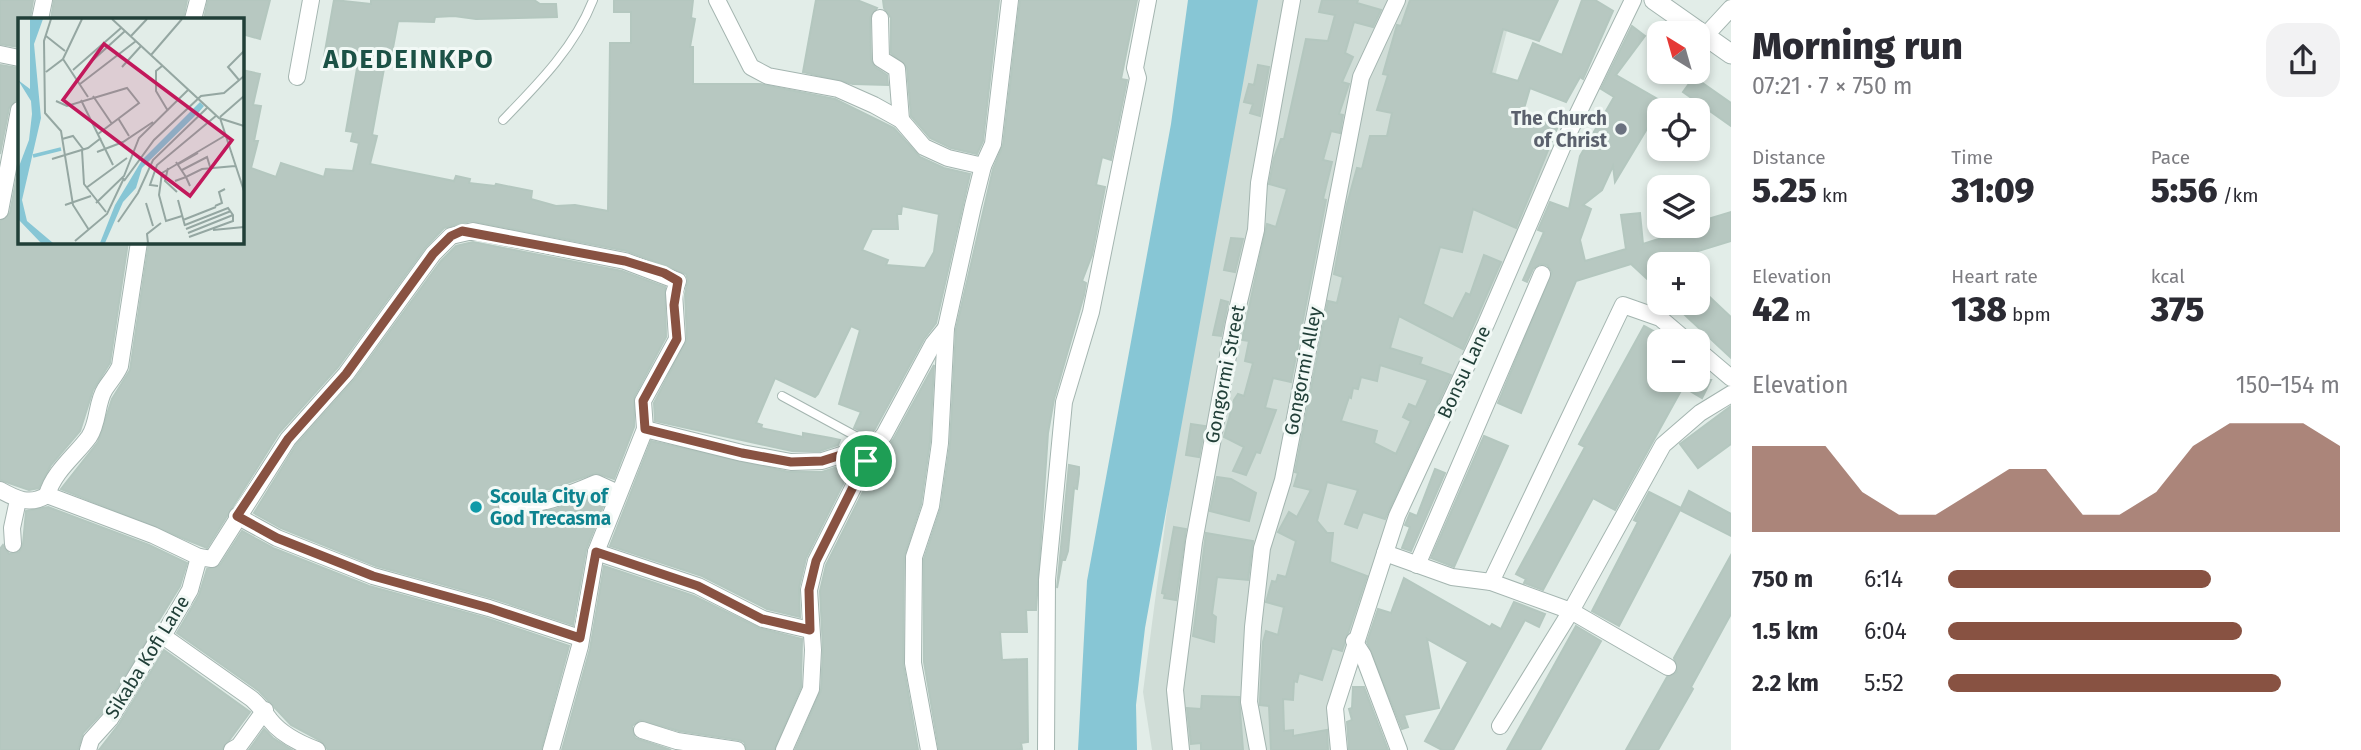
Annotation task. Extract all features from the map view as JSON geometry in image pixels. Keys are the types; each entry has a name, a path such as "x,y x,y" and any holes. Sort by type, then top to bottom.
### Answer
{"street":[{"path":"40,18 44,0"},
{"path":"194,18 198,0"},
{"path":"297,78 311,0"},
{"path":"717,0 751,67 768,76 838,89 901,120 924,147 948,158 983,166"},
{"path":"929,750 914,663 914,557 931,506 940,443 946,328 983,166 993,144 1010,0"},
{"path":"1046,750 1046,580 1064,402 1091,312 1138,78 1135,68 1148,0"},
{"name":"Gongormi Street","path":"1181,750 1175,690 1194,542 1234,323 1256,230 1259,183 1292,0"},
{"name":"Gongormi Alley","path":"1258,750 1249,702 1253,627 1262,548 1283,480 1361,77 1397,0"},
{"name":"Bonsu Lane","path":"1339,750 1335,708 1354,641 1397,516 1486,324 1567,134 1633,0"},
{"path":"1654,0 1686,21"},
{"path":"1710,30 1731,8"},
{"path":"880,18 881,59 897,69 901,120"},
{"path":"1710,37 1731,54"},
{"path":"0,54 18,58"},
{"path":"0,211 18,115"},
{"path":"47,495 153,535 199,557 212,559 288,439 346,374 433,254 451,236 462,231 612,258 664,273 678,281 674,305 677,339 643,401 645,429 596,552 568,696 551,750"},
{"path":"0,490 18,499 38,500 47,495 62,466 89,437 96,423 104,389 113,380 120,366 139,243"},
{"path":"1417,565 1542,274"},
{"path":"1491,582 1623,305 1660,318 1673,329"},
{"path":"784,750 811,689 813,650 809,590 816,561 874,446 884,435 933,344 946,328"},
{"path":"1710,360 1731,378"},
{"path":"1500,726 1571,611 1663,445 1700,413 1731,394"},
{"path":"645,429 791,462 822,461 844,454 866,461"},
{"path":"507,505 527,506 567,498 596,483 618,493"},
{"path":"13,544 12,528 18,499"},
{"path":"237,516 277,538 373,576 489,608 580,638"},
{"path":"596,552 698,586 762,619 810,630"},
{"path":"1385,553 1452,577 1491,582 1571,611 1668,667"},
{"name":"Sikaba Kofi Lane","path":"88,750 91,740 110,719 190,590 199,557"},
{"path":"163,636 219,673 265,710 270,720 299,743 317,750"},
{"path":"1354,641 1363,655 1399,750"},
{"path":"232,750 239,746 265,710"},
{"path":"642,730 677,741 737,750"}],"lane":[{"path":"503,120 538,85 584,21 593,0"},
{"path":"782,396 874,446"}],"shaded area":[{"path":"1243,0 1515,0 1483,123 1559,151 1364,616 1341,708 1345,750 1152,750 1143,692 1178,426"}],"water":[{"path":"1188,0 1258,0 1145,628 1136,705 1137,750 1078,750 1087,581 1171,124"}],"building":[{"path":"0,0 33,0 30,18 18,18 18,47 0,44"},
{"path":"54,0 187,0 183,18 51,18"},
{"path":"208,0 270,0 260,39 243,34 243,18 204,18"},
{"path":"334,0 371,4 371,0 534,0 540,4 556,4 557,17 476,19 454,16 435,17 434,22 398,21 392,53 387,52 372,135 377,136 370,164 454,181 456,176 470,179 469,183 496,184 532,191 531,199 556,206 575,205 608,211 610,43 631,43 631,12 614,12 614,0 693,0 691,18 695,19 690,47 693,47 693,84 760,84 835,99 894,128 920,157 944,168 970,174 936,323 924,339 870,435 854,428 861,412 839,404 860,330 851,326 818,394 815,397 775,378 756,423 762,425 761,428 803,437 803,433 840,440 838,445 820,451 792,451 655,421 654,403 687,339 686,274 627,251 471,221 444,228 425,248 338,367 279,433 207,548 61,489 98,442 112,399 130,370 149,243 243,243 243,70 260,74 253,105 261,106 254,141 258,141 251,168 276,177 281,163 324,177 326,169 353,171 359,143 351,141 353,132 346,131 358,63 324,57","holes":["902,206 939,214 934,252 925,268 886,265 888,260 862,250 872,229 898,229 897,214 901,214"]},
{"path":"816,0 857,0 877,8 870,18 871,60 875,67 887,75 888,85 853,84 803,72"},
{"path":"883,0 999,0 983,141 977,154 951,148 930,138 911,116 907,68 891,53 891,18 884,8"},
{"path":"1020,0 1137,0 1121,79 1127,80 1111,160 1102,157 1096,185 1105,187 1092,255 1082,281 1086,283 1084,295 1054,399 1048,433 1036,610 1026,610 1027,632 1000,632 1002,660 1027,659 1028,742 1021,743 1022,749 1016,750 939,750 924,662 924,559 941,507 950,444 956,329 993,169 1003,145"},
{"path":"1322,0 1358,0 1357,3 1381,10 1373,27 1354,22 1345,53 1353,57 1342,82 1349,84 1339,114 1343,115 1340,133 1331,131 1323,160 1332,162 1291,382 1273,378 1265,408 1276,410 1260,453 1256,452 1246,475 1233,471 1244,447 1224,437 1234,400 1238,394 1244,396 1253,363 1245,361 1249,341 1242,340 1267,224 1276,227 1287,189 1269,184 1274,158 1281,139 1284,139 1306,39 1328,41 1335,15 1319,12"},
{"path":"1410,0 1558,0 1539,41 1503,29 1491,73 1518,81 1533,43 1562,55 1582,0 1595,0 1613,11 1583,79 1580,77 1566,102 1530,88 1523,112 1558,126 1516,228 1473,209 1462,252 1440,247 1423,304 1453,319 1466,293 1470,295 1484,255 1501,262 1463,349 1399,316 1390,348 1422,358 1420,364 1451,375 1385,519 1363,512 1357,528 1345,524 1358,490 1327,482 1317,521 1327,533 1333,533 1330,562 1367,576 1342,651 1332,648 1322,680 1299,673 1297,682 1294,681 1293,700 1283,699 1284,731 1293,730 1293,736 1327,730 1328,750 1271,750 1269,706 1260,705 1263,642 1266,631 1278,635 1284,607 1266,602 1272,581 1276,582 1278,575 1286,577 1296,541 1278,532 1289,512 1297,517 1311,490 1294,486 1298,473 1295,472 1328,301 1337,303 1343,277 1334,274 1347,204 1357,168 1362,169 1370,136 1387,136 1392,113 1377,110 1388,75 1383,74 1397,25 1401,26","holes":["1380,365 1428,380 1416,407 1409,404 1403,417 1411,421 1396,454 1374,443 1377,431 1341,421 1353,388 1358,389 1361,377 1377,381"]},
{"path":"1632,26 1645,36 1616,75 1656,98 1647,98 1647,129 1615,182 1613,166 1602,190 1583,205 1591,209 1580,240 1585,261 1626,249 1621,215 1640,213 1643,244 1662,238 1710,238 1710,218 1731,212 1731,241 1695,252 1647,252 1647,279 1631,264 1576,281 1521,413 1498,403 1552,272 1547,265 1540,264 1533,269 1527,282 1523,280 1544,232 1538,230 1550,202 1569,209 1580,156 1614,97 1601,89"},
{"path":"0,65 18,68 18,79 16,100 9,108 0,154"},
{"path":"1258,65 1269,67 1260,116 1250,113 1253,104 1244,102 1249,84 1254,85"},
{"path":"1689,84 1704,84 1731,103 1731,126 1710,111 1710,98 1691,98 1683,92"},
{"path":"18,170 16,242 128,243 110,363 93,390 80,431 51,465 39,488 29,490 0,480 0,221 10,213"},
{"path":"1231,238 1243,239 1235,272 1224,270"},
{"path":"473,242 622,271 665,287 666,337 634,397 634,427 614,479 596,473 550,489 506,495 498,500 501,514 519,515 556,509 596,494 606,499 586,550 573,625 492,598 376,566 281,528 254,513 296,445 354,380 441,261 456,246"},
{"path":"1710,297 1731,317 1731,358 1710,338 1710,329 1700,329 1685,315 1710,315"},
{"path":"1221,300 1228,302 1221,336 1213,335"},
{"path":"1644,326 1650,329 1647,329 1647,392 1680,392 1615,510 1593,498 1543,590 1524,583 1526,579 1516,574 1585,447 1579,444"},
{"path":"934,365 930,442 921,504 904,557 903,663 918,750 795,750 821,690 823,649 820,591 826,565 883,452 893,440"},
{"path":"1692,392 1705,392 1702,398"},
{"path":"1731,406 1731,444 1698,468 1680,444"},
{"path":"1191,424 1205,426 1199,457 1186,455"},
{"path":"1484,436 1508,446 1454,567 1431,558"},
{"path":"651,441 789,472 822,472 840,466 849,472 806,558 799,588 800,617 767,609 702,576 610,546"},
{"path":"1069,465 1079,467 1079,474 1077,489 1074,488 1068,551 1065,560 1062,560 1057,588"},
{"path":"1435,469 1445,473 1411,551 1402,548 1410,527 1405,525 1410,513 1417,516"},
{"path":"1217,477 1231,479 1256,493 1249,521 1210,511"},
{"path":"1689,491 1731,514 1731,536 1680,510"},
{"path":"1649,492 1681,508 1619,626 1592,611 1638,522 1634,520"},
{"path":"48,507 149,545 187,563 180,586 102,713 83,733 78,750 0,750 0,549 3,545 9,554 19,552 23,544 26,511"},
{"path":"1174,527 1186,529 1176,600 1164,598 1165,594 1162,593"},
{"path":"242,531 273,548 369,586 486,618 569,646 541,750 328,750 321,741 291,725 259,691 177,633 199,595 207,569 220,565"},
{"path":"1206,533 1253,541 1248,580 1217,577 1212,614 1216,617 1214,642 1193,636"},
{"path":"1731,555 1731,614 1691,687 1693,689 1658,750 1626,750 1667,677 1677,672 1674,658"},
{"path":"604,566 694,596 759,628 802,639 801,687 774,750 747,750 744,742 739,740 679,731 640,720 632,726 635,738 671,750 562,750 590,649"},
{"path":"1404,578 1490,627 1492,624 1501,629 1514,602 1545,614 1539,627 1525,620 1453,750 1442,750 1425,741 1468,662 1427,639 1439,708 1404,715 1408,727 1402,729 1367,642 1378,609 1391,613"},
{"path":"1576,626 1601,641 1540,750 1507,750"},
{"path":"164,650 250,712 222,750 99,750 119,724"},
{"path":"1353,687 1364,687 1388,750 1349,750 1347,722 1352,720 1349,709 1352,708"},
{"path":"1202,696 1239,697 1243,750 1201,750 1201,743 1191,744 1187,708 1201,709"},
{"path":"264,729 273,738 292,750 249,750"}],"place":[{"name":"The Church of Christ","path":"1621,129"},
{"name":"Scoula City of God Trecasma","path":"476,507"}],"district":[{"name":"ADEDEINKPO","path":"409,59"}],"route":[{"path":"462,231 625,261 664,273 678,281 674,293 677,339 643,401 645,429 791,462 822,461 838,454 866,461 816,561 809,590 810,630 786,627 762,619 698,586 596,552 580,638 489,608 373,576 277,538 237,516 288,439 346,374 433,254 451,236 462,231"}]}
